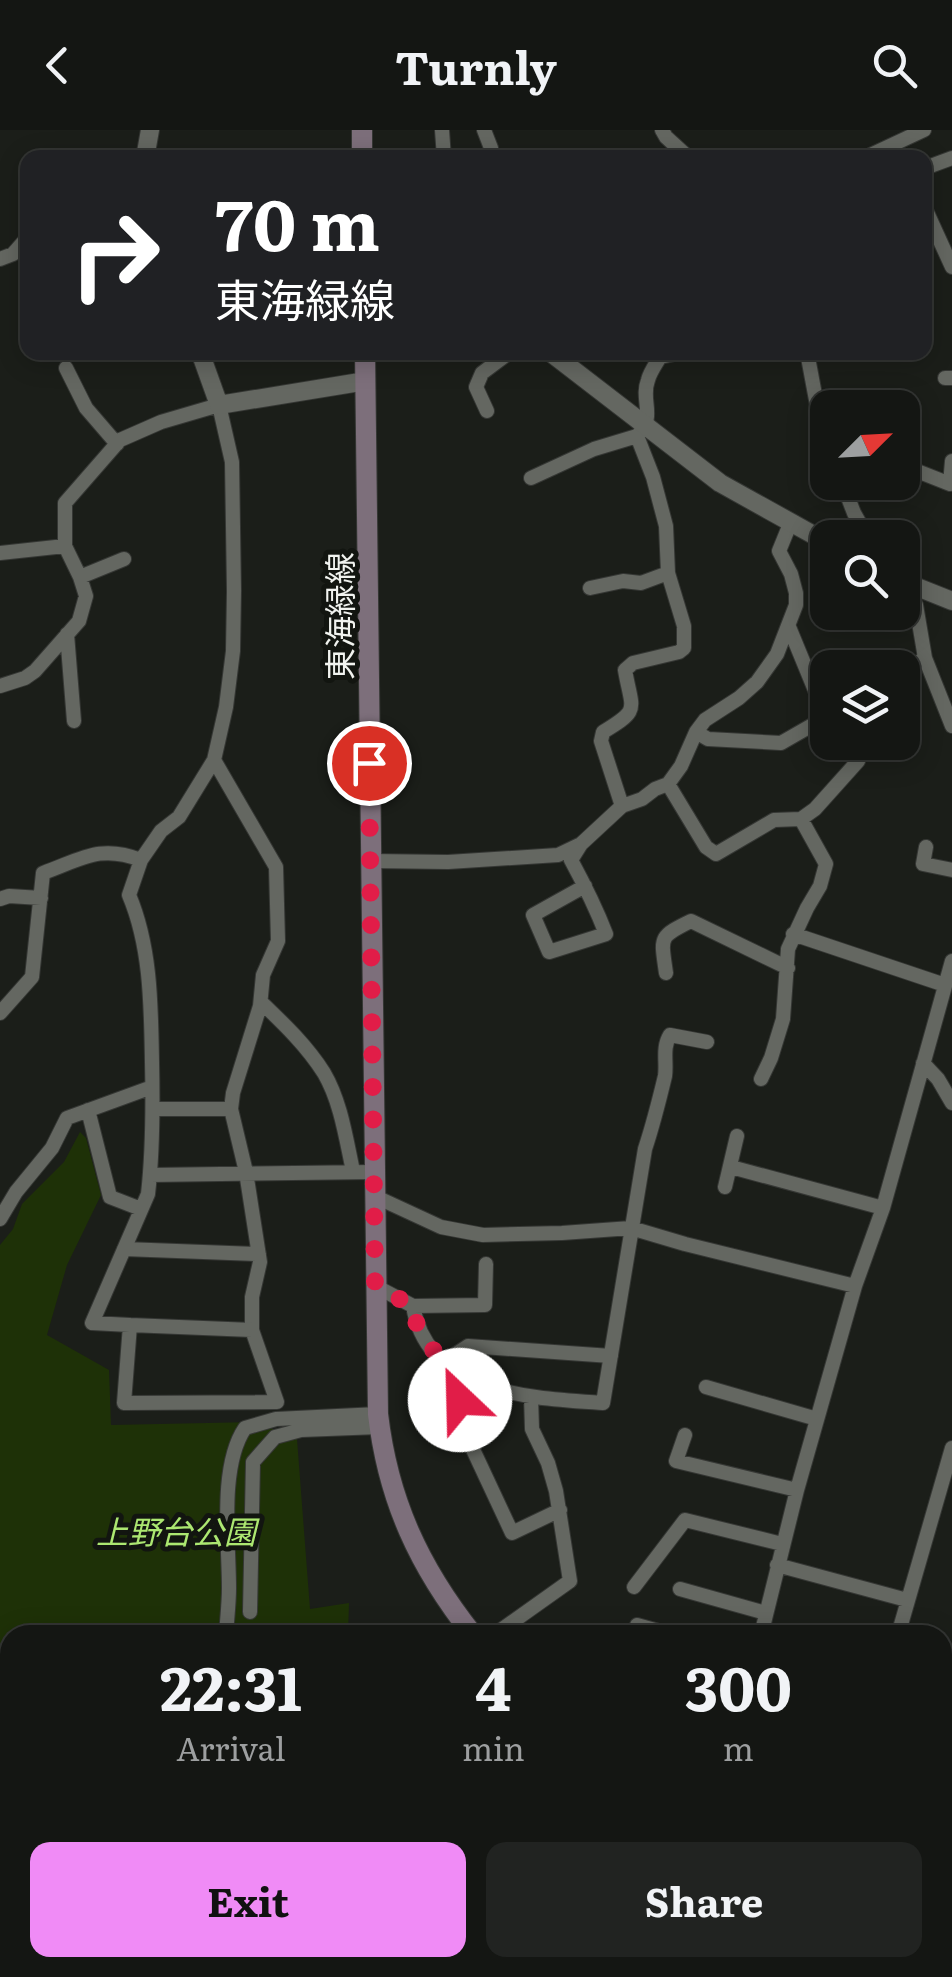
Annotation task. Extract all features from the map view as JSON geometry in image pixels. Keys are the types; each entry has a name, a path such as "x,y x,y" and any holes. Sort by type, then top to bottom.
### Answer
{"main road":[{"name":"東海緑線","path":"365,360 371,862 363,1171 374,1196 379,1420 394,1497 414,1542 465,1625"}],"street":[{"path":"662,130 681,150"},
{"path":"881,150 924,130"},
{"path":"932,226 952,267"},
{"path":"203,360 232,462 234,591 228,688 214,760 179,817 161,831 141,860 128,895 138,916 151,993 150,1175 148,1194 92,1323 252,1330"},
{"path":"486,411 476,387 482,373 499,360"},
{"path":"559,360 642,431 720,483 810,534"},
{"path":"622,806 600,741 603,732 629,717 632,710 625,670 633,662 684,648 684,626 668,573 666,526 642,431 648,404 646,383 658,360"},
{"path":"808,360 814,390"},
{"path":"66,368 86,408 117,444"},
{"path":"0,686 35,671 80,621 86,596 65,546 65,503 120,440 161,422 219,406 366,381"},
{"path":"532,478 642,431"},
{"path":"920,473 951,484 952,462"},
{"path":"585,886 533,915 549,952 606,934 585,886 571,860 581,844 622,806 668,784 705,720 757,682 777,654 796,605 796,593 780,551 790,524"},
{"path":"0,553 65,546"},
{"path":"80,577 124,559"},
{"path":"590,588 623,581 641,583 668,573"},
{"path":"920,589 952,601"},
{"path":"788,627 810,677"},
{"path":"920,629 925,658 952,726"},
{"path":"68,634 74,721"},
{"path":"920,661 925,658"},
{"path":"696,732 708,740 781,742 810,726"},
{"path":"130,1325 124,1403 278,1402 252,1330 252,1297 260,1262 231,1108 261,1002 263,975 278,941 276,867 214,760"},
{"path":"668,784 706,847 716,854 774,820 801,819 815,809 858,760"},
{"path":"762,1079 783,1020 788,948 820,886 826,864 801,819"},
{"path":"371,862 558,855 581,844"},
{"path":"926,847 924,864 952,870"},
{"path":"0,1013 32,977 44,874 101,851 121,852 141,860"},
{"path":"0,898 41,898"},
{"path":"666,973 662,943 667,933 692,921 788,968"},
{"path":"794,934 945,986"},
{"path":"763,1625 796,1490 952,961"},
{"path":"150,1175 363,1171 325,1075 293,1032 261,1002"},
{"path":"413,1306 416,1322 429,1346 457,1373 490,1388 530,1398 603,1403 645,1149 666,1069 666,1042 670,1036 707,1042"},
{"path":"923,1064 938,1079 952,1103"},
{"path":"0,1218 52,1148 67,1118 152,1087"},
{"path":"152,1109 231,1108"},
{"path":"88,1110 110,1197 141,1209"},
{"path":"725,1186 737,1136"},
{"path":"731,1167 882,1208"},
{"path":"374,1196 442,1227 483,1235 631,1228 855,1286"},
{"path":"124,1248 259,1254"},
{"path":"375,1286 413,1306 484,1305 486,1264"},
{"path":"445,1361 468,1346 610,1356"},
{"path":"457,1373 462,1426 512,1533 560,1510"},
{"path":"706,1387 817,1420"},
{"path":"508,1625 570,1581 560,1510 548,1463 532,1429 530,1398"},
{"path":"227,1625 231,1460 235,1442 245,1428 276,1418 379,1420"},
{"path":"250,1612 253,1462 274,1437 379,1420"},
{"path":"684,1434 676,1460 796,1490"},
{"path":"901,1625 952,1448"},
{"path":"634,1587 685,1520 782,1544"},
{"path":"777,1565 907,1600"},
{"path":"680,1590 766,1613"}],"green space":[{"name":"上野台公園","path":"80,1132 86,1138 101,1195 67,1265 47,1335 109,1370 111,1425 256,1422 297,1439 310,1609 349,1603 348,1625 0,1625 0,1245 13,1229 22,1204 64,1162"}],"route":[{"path":"369,763 375,1286 413,1306 416,1322 429,1346 457,1373 460,1400"}]}
